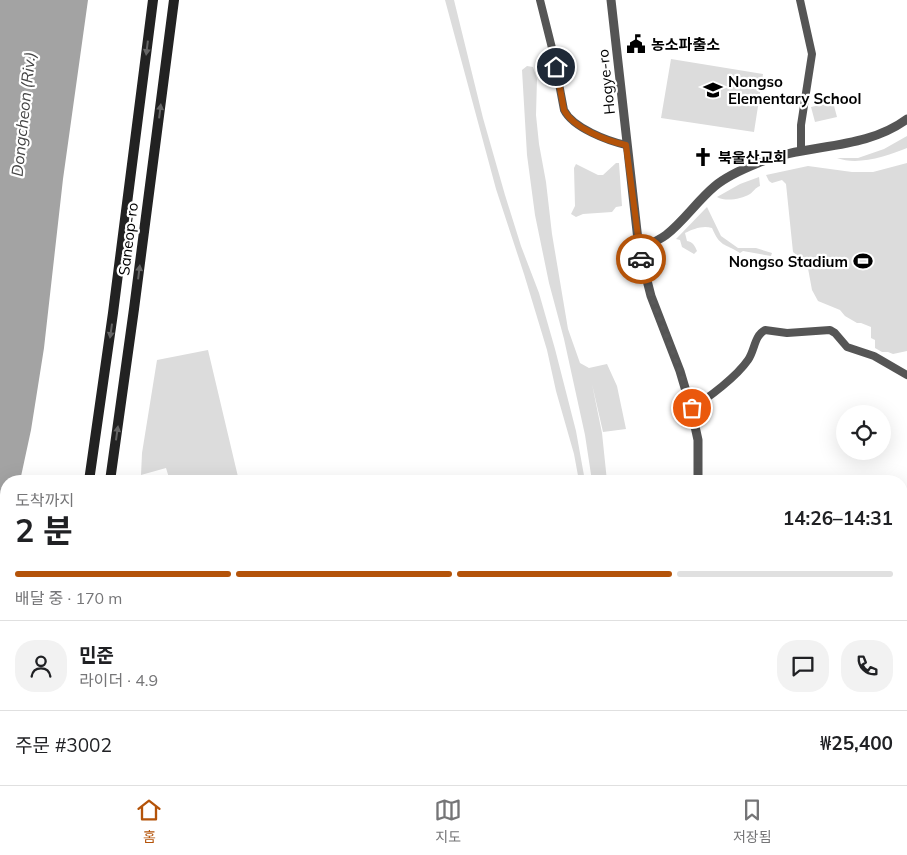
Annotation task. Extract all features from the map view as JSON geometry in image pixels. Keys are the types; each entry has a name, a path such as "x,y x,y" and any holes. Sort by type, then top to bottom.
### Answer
{"main road":[{"name":"Saneop-ro","path":"90,475 118,276 153,0"},
{"name":"Saneop-ro","path":"111,475 174,0"}],"street":[{"path":"540,0 553,52 564,110 567,116 604,138 626,145"},
{"name":"Hogye-ro","path":"611,0 639,249 651,296 692,408 698,440 698,475"},
{"path":"800,0 812,54 801,125 801,150"},
{"path":"639,249 666,234 704,195 724,180 758,163 777,155 861,140 883,132 907,119"},
{"path":"692,408 708,397 748,360 758,337 765,330 787,334 830,330 847,347 874,356 907,375"}],"shaded area":[{"path":"445,0 454,0 483,118 505,195 521,246 539,293 555,349 576,431 584,475 578,475 547,350 496,189"},
{"path":"671,59 763,74 754,132 661,118"},
{"path":"527,66 533,67 537,79 536,115 539,144 568,329 580,363 589,368 607,364 617,386 626,429 603,432 592,384 602,433 606,475 591,475 585,435 564,339 549,283 535,215 527,155 522,70"},
{"path":"833,102 837,117 815,122 811,107"},
{"path":"907,136 907,148 891,154 854,161 837,158 858,158 884,149"},
{"path":"616,163 619,163 622,206 616,207 612,212 583,214 576,217 571,214 575,206 574,168 576,164 598,175 603,175"},
{"name":"Nongso Stadium","path":"907,163 907,351 893,354 882,352 875,348 875,340 871,338 871,327 857,323 845,316 840,310 818,301 812,290 807,263 793,252 786,184 782,180 772,183 766,175 808,166 852,172 873,172"},
{"path":"759,177 760,186 746,196 729,200 717,197 740,184"},
{"path":"707,207 721,236 738,248 756,248 772,253 771,256 743,251 740,253 720,242 712,228 709,227 698,228 685,233 687,241 695,246 697,251 694,254 682,247 680,240 676,239"},
{"path":"208,350 238,475 168,475 166,468 141,475 142,453 157,360"}],"water":[{"name":"Dongcheon (Riv.)","path":"0,0 88,0 63,179 44,348 31,430 21,475 0,475"}],"way so far":[{"path":"641,259 651,296 692,408"}],"place":[{"name":"농소파출소","path":"636,44"},
{"name":"Nongso Elementary School","path":"713,90"},
{"name":"북울산교회","path":"703,157"},
{"name":"Nongso Stadium","path":"863,261"}],"route":[{"path":"556,67 564,110 567,116 573,122 604,138 626,145 641,259"}]}
